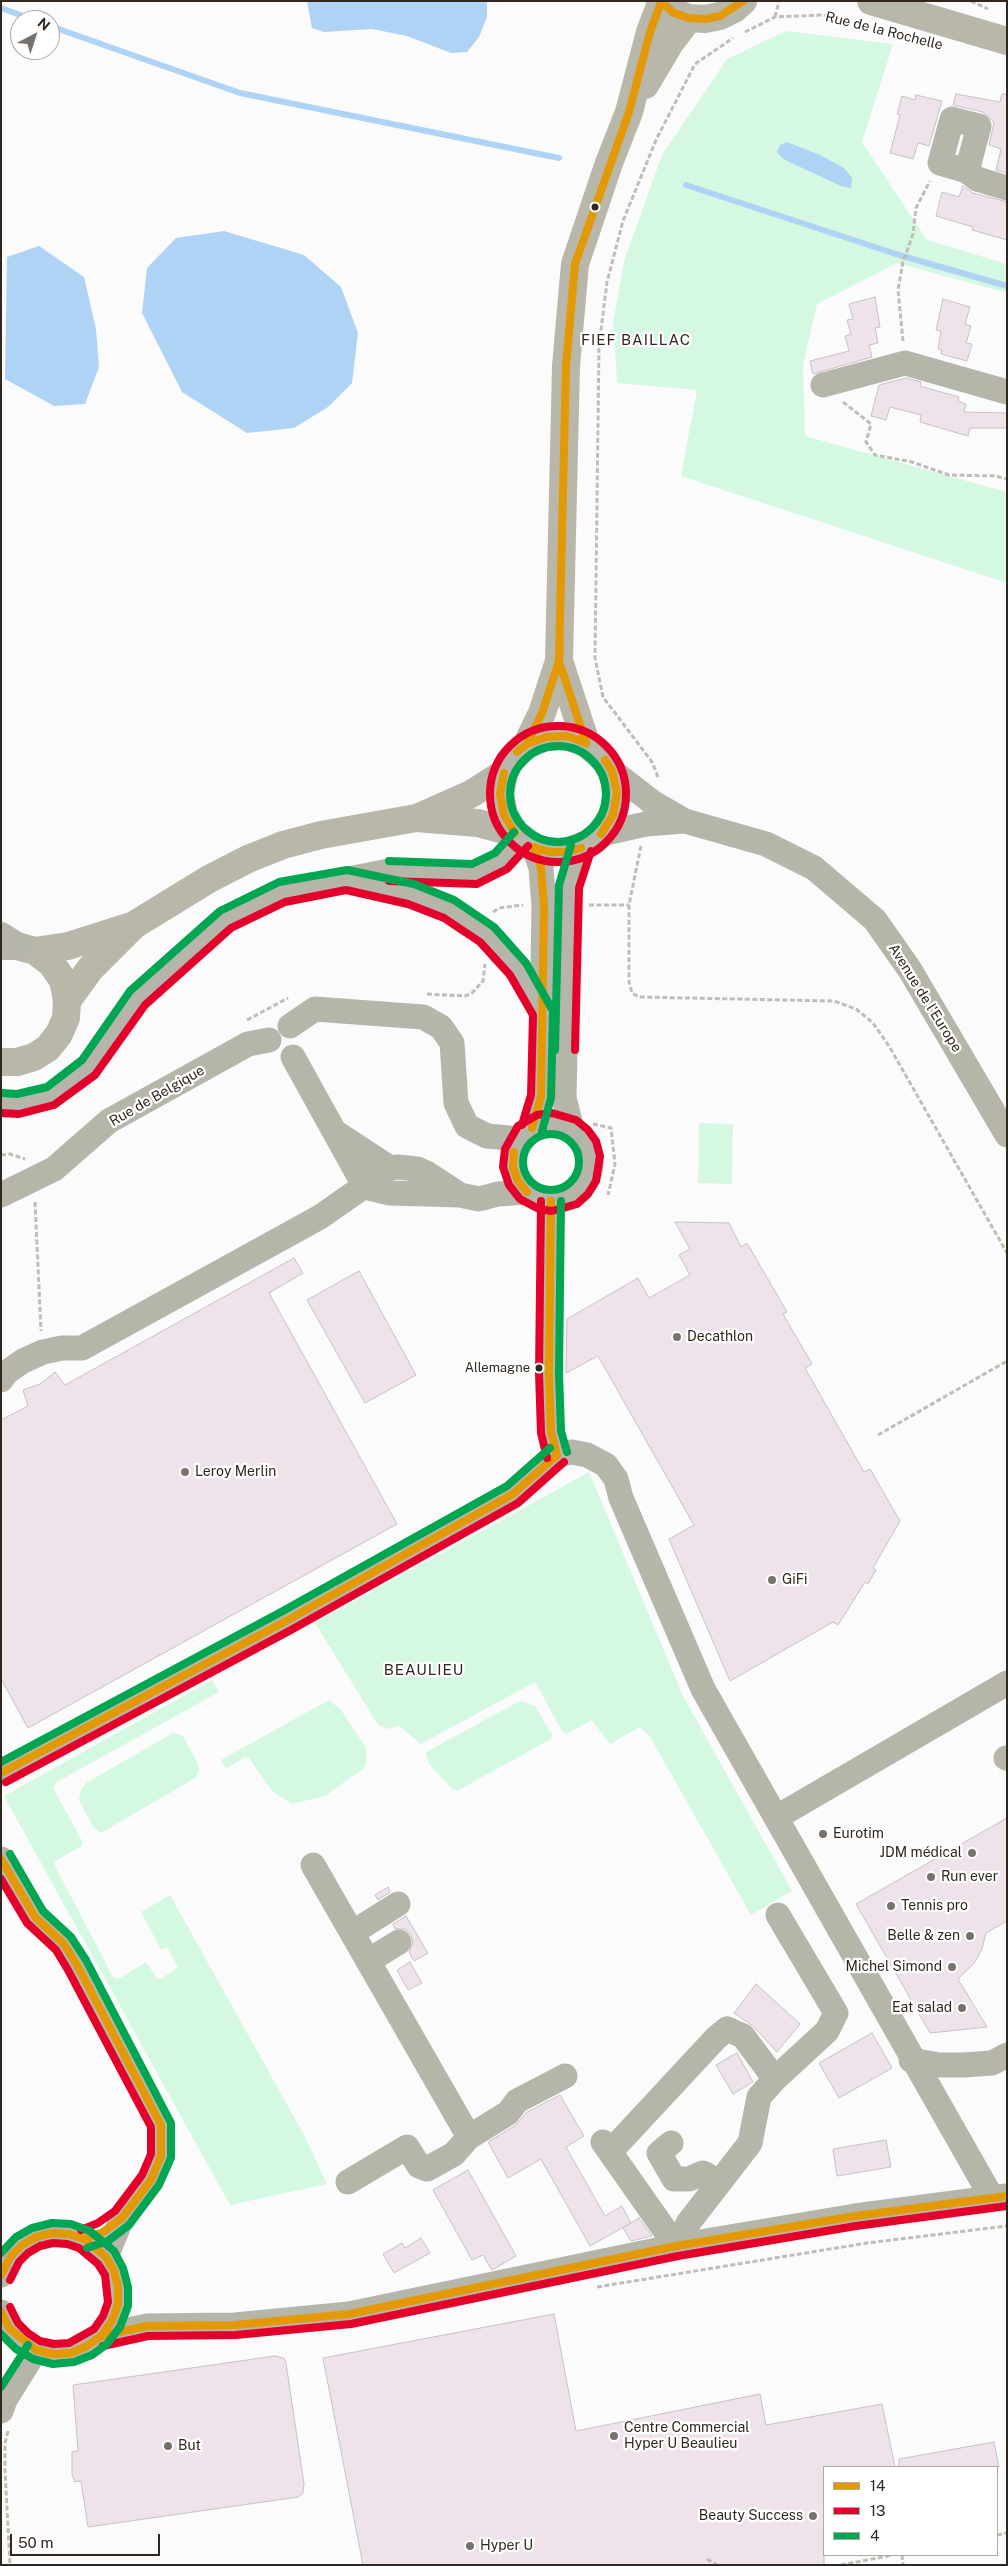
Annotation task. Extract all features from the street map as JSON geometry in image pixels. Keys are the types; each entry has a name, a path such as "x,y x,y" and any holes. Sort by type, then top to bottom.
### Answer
{"main road":[{"path":"527,744 542,713 559,661 566,366 575,264 629,112 650,32 661,2 674,12 689,18 705,19 720,16 734,10 742,1"},
{"name":"Rue de la Rochelle","path":"870,8 1007,41"},
{"path":"629,112 670,43 689,18"},
{"path":"559,661 586,743"},
{"path":"416,818 478,823 550,852 566,852 591,841 613,815 617,793 612,771 597,750 586,743 567,736 560,736 546,737 527,744 517,752 504,773 500,794 504,815 523,840"},
{"path":"67,1000 90,969 134,925 209,879 248,859 283,845 340,831 416,818 471,794 504,773"},
{"path":"14,945 68,946 134,925"},
{"path":"1,1062 17,1062 34,1057 48,1048 63,1026 67,1000 59,975 51,963 14,945"}],"street":[{"path":"967,171 980,126 952,118 940,163 967,171 977,178 1007,188"},
{"path":"823,386 905,363 1007,392"},
{"path":"612,771 649,813"},
{"name":"Avenue de l'Europe","path":"591,841 649,813 766,844 814,868 875,920 910,970 1007,1136"},
{"path":"1,1103 18,1104 51,1096 89,1067 137,998 225,920 282,892 389,871 474,874 501,861 523,840 544,886 541,1098 526,1134 514,1152 513,1167 518,1181 527,1192 543,1200 551,1201 572,1195 587,1178 590,1167 588,1150 580,1136 572,1129 552,1123 526,1134 487,1136 467,1126 456,1103 452,1043 440,1027 423,1017 315,1009 290,1026 278,1027 270,1035 271,1050 278,1058 293,1057 301,1049 302,1043 299,1032 290,1026"},
{"path":"572,1129 564,1098 569,886 591,841"},
{"path":"346,880 411,894 449,909 486,934 506,954 518,969 543,1012"},
{"name":"Rue de Belgique","path":"1,1194 34,1181 73,1155 108,1121 248,1044 269,1040"},
{"path":"293,1057 365,1187 390,1193 460,1195 479,1200 498,1194 527,1192"},
{"path":"334,1131 390,1168"},
{"path":"1,1380 7,1372 43,1352 62,1348 82,1348 320,1216 365,1187 390,1168 417,1169 460,1195"},
{"path":"551,1201 548,1374 551,1432 556,1455"},
{"path":"1,1773 286,1621 513,1494 556,1455 572,1452 587,1455 606,1465 616,1479 622,1498 703,1689 777,1817 911,2060 999,2197 855,2216 676,2246 349,2314 235,2325 147,2326 101,2336"},
{"path":"777,1817 1007,1683"},
{"path":"1,1859 35,1918 64,1944 77,1965 161,2125 161,2156 151,2180 122,2218 106,2257"},
{"path":"312,1864 470,2137"},
{"path":"352,1933 398,1904"},
{"path":"676,2246 712,2192 750,2142 759,2098 775,2079 827,2031 836,2013 778,1915"},
{"path":"368,1961 399,1942"},
{"path":"676,2246 606,2147 637,2121 716,2038 727,2029 742,2036 775,2079"},
{"path":"911,2060 940,2065 964,2065 992,2063 1007,2055"},
{"path":"348,2182 407,2147 420,2166 427,2169 454,2154 470,2137 508,2113 517,2102 565,2076"},
{"path":"671,2143 660,2153 674,2179 689,2179 703,2173 712,2192"},
{"path":"84,2239 103,2232 122,2218"},
{"path":"1,2275 11,2256 22,2245 36,2237 68,2234 84,2239 106,2257 114,2271 118,2288 118,2304 112,2321 101,2336 87,2346 71,2352 53,2354 36,2350 10,2330 1,2312"},
{"path":"118,2304 147,2326"},
{"path":"6,2417 5,2400 36,2350"}],"path":[{"path":"779,1 775,17 726,42 695,64 656,140 626,212 607,282 599,346 595,658 604,696 656,771 658,779 629,905 629,982 632,993 639,997 827,1000 856,1009 874,1023 889,1046 1007,1253"},
{"name":"Rue de la Rochelle","path":"775,17 822,15 870,8"},
{"path":"905,363 898,290 913,234 916,208 928,188 932,172 940,163"},
{"path":"823,386 871,424 866,442 875,454 912,462 949,476 996,476 1007,479"},
{"path":"1,1155 10,1154 26,1160 33,1171 43,1352"},
{"path":"878,1435 1007,1361"},
{"path":"6,2417 5,2452 10,2565"},
{"path":"841,2565 888,2556"},
{"path":"707,2559 717,2565"}],"green space":[{"path":"786,31 893,44 862,142 927,240 1007,264 1007,293 897,263 817,304 803,365 805,436 1007,492 1007,583 681,476 697,390 617,383 613,322 625,258 662,155 727,59"},
{"path":"699,1123 733,1124 732,1184 698,1183"},
{"path":"589,1472 683,1696 792,1891 751,1915 649,1735 640,1727 610,1744 592,1720 566,1734 562,1731 535,1682 421,1744 399,1726 388,1729 378,1725 315,1623"},
{"path":"212,1680 219,1692 55,1783 53,1788 82,1841 82,1846 55,1861 55,1866 113,1977 118,1979 146,1962 157,1978 161,1979 178,1967 167,1947 161,1950 141,1912 170,1895 303,2133 327,2184 230,2205 4,1796"},
{"path":"329,1700 341,1710 366,1748 366,1762 364,1768 325,1796 292,1804 272,1791 249,1758 245,1757 226,1769 221,1760"},
{"path":"520,1701 535,1706 552,1735 551,1739 459,1790 453,1790 429,1764 426,1752"},
{"path":"173,1733 183,1736 198,1764 199,1771 195,1778 101,1833 94,1828 79,1800 81,1790 86,1783"}],"water":[{"path":"307,1 487,1 487,17 479,37 467,52 451,53 407,36 372,29 324,32 312,28"},
{"path":"787,142 820,155 844,168 852,178 851,188 841,186 783,159 777,152 780,145"},
{"path":"224,231 304,255 341,287 358,333 352,383 328,407 294,428 247,433 182,392 142,313 147,268 176,238"},
{"path":"39,246 84,277 96,329 99,367 85,404 54,406 5,379 7,257"}],"building":[{"path":"956,94 1000,102 1002,94 1007,94 1007,173 996,170 1001,149 989,145 994,122 983,112 953,105"},
{"path":"916,95 942,101 929,146 918,143 913,159 890,153 900,115 897,114 902,96 915,100"},
{"path":"963,186 973,193 1007,202 1007,240 972,230 973,227 936,216 942,192 959,197"},
{"path":"875,297 880,327 875,328 878,343 869,345 872,357 813,374 810,361 849,351 845,336 851,334 847,320 853,319 849,304"},
{"path":"943,299 970,307 965,324 971,326 966,343 972,344 967,361 941,354 942,350 938,349 941,331 936,330"},
{"path":"906,378 921,382 920,386 959,397 958,401 966,404 964,412 1007,413 1007,428 970,428 968,436 920,422 921,415 890,407 886,420 871,416 879,385"},
{"path":"675,1222 729,1223 741,1247 747,1243 787,1312 783,1314 812,1364 805,1368 864,1472 870,1469 900,1521 873,1568 876,1570 868,1584 865,1582 838,1625 833,1622 730,1681 669,1539 694,1525 598,1356 566,1373 567,1319 638,1278 649,1298 690,1275 679,1255 690,1249"},
{"name":"Leroy Merlin","path":"294,1258 303,1273 269,1293 397,1524 28,1728 1,1679 1,1420 28,1406 23,1390 40,1384 55,1372 65,1385"},
{"path":"359,1271 416,1375 365,1403 307,1300"},
{"path":"1007,1818 1007,1921 986,1933 982,1949 975,1962 958,1979 987,2027 930,2033 856,1904"},
{"path":"388,1887 390,1892 378,1900 375,1895"},
{"path":"406,1916 428,1953 414,1961 409,1952 413,1942 411,1935 405,1929 395,1929 393,1924"},
{"path":"410,1962 422,1983 408,1990 397,1970"},
{"path":"756,1984 800,2024 777,2052 754,2027 734,2013"},
{"path":"872,2033 892,2068 839,2098 819,2063"},
{"path":"737,2053 753,2082 733,2094 716,2065"},
{"path":"560,2095 584,2136 566,2147 605,2216 622,2206 631,2223 590,2246 541,2159 508,2178 488,2142 516,2125 527,2112"},
{"path":"886,2140 891,2167 837,2176 833,2149"},
{"path":"468,2170 516,2256 492,2270 483,2255 472,2260 433,2190"},
{"path":"639,2218 652,2236 631,2241 623,2228"},
{"path":"421,2238 430,2253 394,2273 383,2254 402,2243 405,2248"},
{"name":"Centre Commercial Hyper U Beaulieu","path":"554,2314 576,2431 760,2394 766,2425 882,2404 895,2466 823,2466 824,2565 363,2565 323,2358"},
{"path":"275,2356 284,2358 286,2363 304,2484 303,2493 298,2497 88,2527 81,2481 75,2482 72,2475 72,2452 78,2451 73,2385"},
{"path":"994,2442 999,2467 899,2466 899,2459"}],"waterway":[{"path":"1,8 10,11"},
{"path":"60,30 240,93 559,158"},
{"path":"686,185 899,255 1007,286"}],"transit line":[{"name":"14","path":"660,1 674,13 689,18 705,19 720,16 743,1"},
{"name":"14","path":"527,744 542,713 559,661 566,366 575,264 629,112 650,32 661,3"},
{"name":"14","path":"560,647 559,661 586,743"},
{"name":"13","path":"558,726 584,731 596,737 606,746 615,756 621,768 626,794 621,820 615,832 606,842 596,851 584,857 558,862 532,857 520,851 510,842 501,832 495,820 490,794 495,768 501,756 510,746 520,737 532,731 558,726"},
{"name":"14","path":"517,752 527,744 546,737 567,736 586,743"},
{"name":"4","path":"558,746 576,750 592,760 602,776 606,794 602,812 592,828 576,838 558,842 540,838 524,828 514,812 510,794 514,776 524,760 540,750 558,746"},
{"name":"14","path":"601,834 613,815 617,793 612,771 605,760"},
{"name":"14","path":"504,773 500,794 504,815 515,833"},
{"name":"4","path":"389,861 472,864 495,853 514,832"},
{"name":"4","path":"555,1050 559,885 571,845"},
{"name":"13","path":"389,881 477,884 507,869 528,846"},
{"name":"14","path":"534,847 549,852 566,852 581,848"},
{"name":"14","path":"532,1128 541,1097 544,906 541,868 534,847"},
{"name":"13","path":"575,1050 579,888 591,851"},
{"name":"4","path":"2,1093 17,1094 47,1087 82,1060 130,991 220,911 279,882 347,870 414,884 454,900 494,927 526,963 553,1011 551,1098 542,1131"},
{"name":"13","path":"1,1113 19,1114 54,1105 95,1075 145,1005 231,928 285,902 346,890 408,904 444,918 480,942 510,975 533,1015 531,1095 522,1125"},
{"name":"13","path":"587,1129 576,1120 552,1113 537,1115 518,1126 505,1149 503,1167 509,1185 520,1199 539,1209 552,1211 577,1204 588,1194 596,1181 600,1156 596,1141 588,1130"},
{"name":"4","path":"551,1134 562,1136 571,1142 577,1151 579,1162 577,1173 571,1182 562,1188 551,1190 540,1188 531,1182 525,1173 523,1162 525,1151 531,1142 540,1136 551,1134"},
{"name":"14","path":"514,1152 513,1167 518,1181 527,1192"},
{"name":"13","path":"541,1201 539,1373 541,1433 547,1458"},
{"name":"14","path":"551,1201 549,1373 551,1432 557,1455"},
{"name":"4","path":"561,1201 559,1373 561,1431 567,1452"},
{"name":"4","path":"1,1762 281,1612 507,1486 550,1448"},
{"name":"14","path":"1,1773 286,1621 513,1494 557,1455"},
{"name":"13","path":"6,1782 291,1630 518,1503 564,1462"},
{"name":"4","path":"10,1854 43,1911 71,1937 86,1960 171,2123 171,2158 159,2185 129,2225 108,2241 87,2248"},
{"name":"14","path":"1,1859 35,1917 64,1944 77,1965 161,2125 161,2156 151,2180 122,2218 103,2232 84,2239"},
{"name":"13","path":"1,1879 27,1923 56,1950 151,2127 151,2154 142,2175 115,2211 98,2223 81,2230"},
{"name":"14","path":"101,2336 147,2326 235,2325 349,2314 676,2246 855,2216 1007,2196"},
{"name":"13","path":"103,2346 148,2336 236,2335 351,2324 678,2256 856,2226 1007,2206"},
{"name":"4","path":"1,2253 16,2237 32,2228 52,2223 71,2224 90,2231 114,2251 123,2268 128,2287 128,2306 120,2327 107,2344 92,2355 74,2362 53,2364 33,2359 16,2349 1,2334"},
{"name":"14","path":"1,2275 11,2256 22,2245 36,2237 52,2233 69,2234 84,2239 106,2257 114,2271 118,2287 118,2304 112,2321 101,2336 87,2346 71,2353 53,2354 36,2350 10,2329 1,2312"},
{"name":"13","path":"10,2280 19,2262 28,2253 40,2246 53,2243 67,2244 79,2248 98,2264 105,2275 108,2302 103,2316 94,2329 69,2343 54,2344 40,2341 28,2333 18,2323 10,2307"},
{"name":"4","path":"1,2387 28,2345"}],"place":[{"name":"Decathlon","path":"677,1337"},
{"name":"Allemagne","path":"539,1368"},
{"name":"Leroy Merlin","path":"185,1472"},
{"name":"GiFi","path":"772,1580"},
{"name":"Eurotim","path":"823,1834"},
{"name":"JDM médical","path":"972,1853"},
{"name":"Run ever","path":"931,1877"},
{"name":"Tennis pro","path":"891,1906"},
{"name":"Belle & zen","path":"970,1936"},
{"name":"Michel Simond","path":"952,1967"},
{"name":"Eat salad","path":"962,2008"},
{"name":"Centre Commercial Hyper U Beaulieu","path":"614,2436"},
{"name":"But","path":"168,2446"},
{"name":"Beauty Success","path":"813,2516"},
{"name":"Hyper U","path":"470,2546"}],"district":[{"name":"FIEF BAILLAC","path":"636,340"},
{"name":"BEAULIEU","path":"424,1670"}]}
